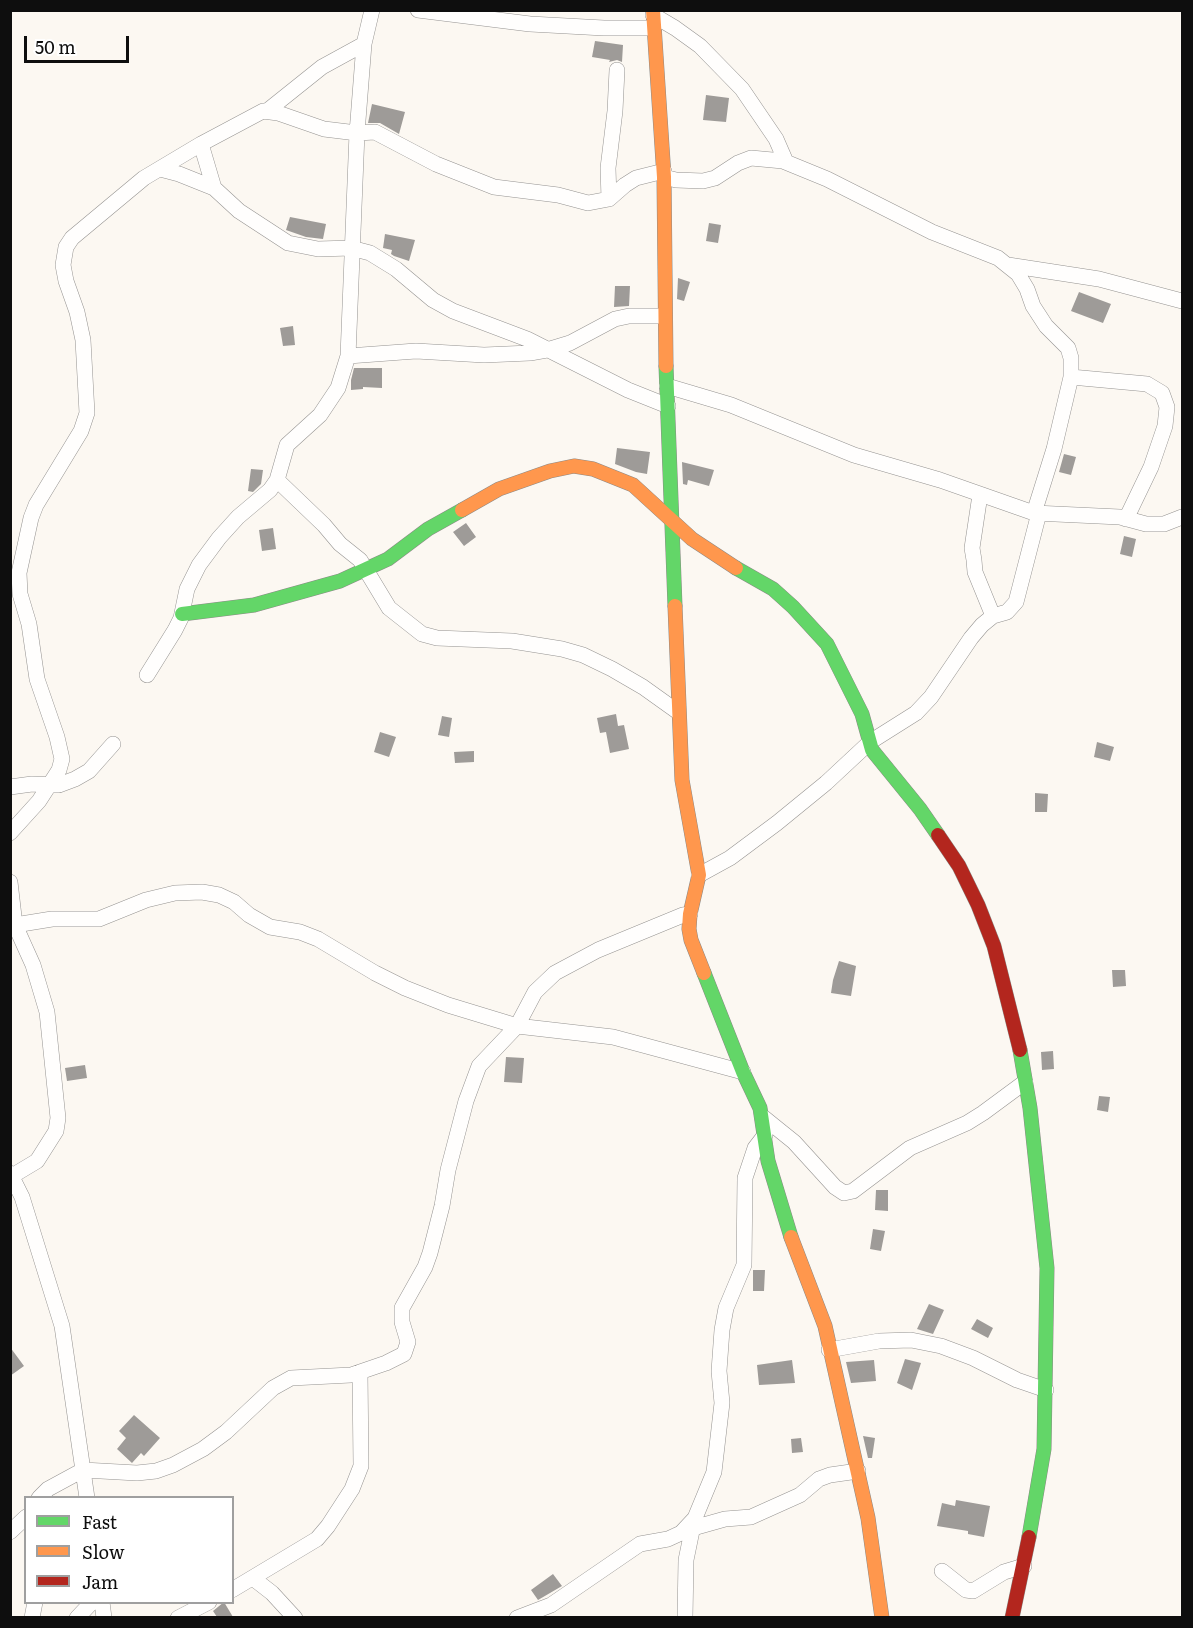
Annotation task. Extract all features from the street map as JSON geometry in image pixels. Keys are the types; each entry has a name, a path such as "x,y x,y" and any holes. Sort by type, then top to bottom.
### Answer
{"street":[{"path":"147,675 171,640 182,614 188,589 199,565 219,538 278,480 288,445 320,415 338,388 348,356 357,133 364,44 372,10"},
{"path":"418,10 530,24 604,28 653,18 675,28 700,46 742,89 776,140 786,162"},
{"path":"653,18 664,174 664,316 678,712 682,780 699,875 690,914 691,940 763,1117 768,1161 796,1255 825,1326 868,1518 882,1617"},
{"path":"267,111 322,67 364,44"},
{"path":"609,199 608,168 617,70"},
{"path":"10,833 32,811 59,770 62,754 37,678 29,624 15,598 31,518 45,488 81,431 87,413 83,340 77,312 66,281 63,257 66,247 72,238 120,197 160,168 201,144 267,111 278,112 324,129 381,134 436,164 494,187 558,195 588,203 609,199 636,178 664,174 676,180 703,181 715,178 738,163 751,158 786,162 827,179 932,232 998,258 1018,274 1033,306 1068,348 1071,358 1071,377 1016,602 1007,612 993,616 970,638 931,697 916,713 870,742 826,783 777,823 730,858 699,875"},
{"path":"201,144 214,188"},
{"path":"160,168 214,188 239,211 288,243 318,249 351,248 370,253 433,300 453,311 527,339 628,390 668,406"},
{"path":"1008,265 1099,279 1182,301"},
{"path":"348,356 416,351 503,355 547,350 570,343 615,319 629,316 664,316"},
{"path":"1071,377 1147,384 1162,393 1167,407 1165,426 1151,467 1126,519"},
{"path":"667,386 730,405 854,455 940,480 1036,513 1099,515 1146,524 1164,524 1182,517"},
{"path":"182,614 254,605 340,581 388,559 434,525 499,489 550,471 574,466 593,469 633,485 692,539 773,589 821,637 862,714 870,742 878,758 920,808 959,866 994,946 1019,1042 1047,1268 1046,1390 1044,1449 1024,1566 1012,1617"},
{"path":"278,480 340,544 360,560 389,609 422,634 436,638 512,641 562,649 612,669 643,687 678,712"},
{"path":"980,495 972,548 975,572 993,616"},
{"path":"10,787 67,782 89,771 112,744"},
{"path":"10,882 15,925 33,965 47,1012 58,1118 56,1131 38,1161 11,1174 22,1197 62,1326 87,1496"},
{"path":"15,925 52,919 99,919 146,900 175,893 202,892 219,895 234,902 270,927 300,932 318,939 405,988 448,1005 517,1026 613,1037 743,1072"},
{"path":"40,1496 48,1489 83,1470 137,1473 156,1471 172,1465 211,1443 260,1399 286,1380 303,1376 343,1377 386,1363 406,1351 408,1342 402,1322 402,1308 425,1267 471,1084 486,1058 517,1026 535,992 560,969 652,927 690,914"},
{"path":"763,1117 794,1142 835,1188 844,1193 853,1191 910,1148 983,1113 1025,1082"},
{"path":"685,1617 686,1560 691,1526 714,1472 722,1403 719,1371 722,1330 726,1308 744,1265 746,1178 753,1154 765,1135"},
{"path":"829,1350 879,1341 911,1340 941,1346 973,1358 1017,1380 1046,1390"},
{"path":"234,1589 254,1579 316,1539 328,1526 352,1489 361,1466 360,1372"},
{"path":"517,1617 551,1605 640,1544 668,1539 691,1526 725,1519 751,1517 800,1495 819,1479 858,1471"},
{"path":"10,1532 24,1519"},
{"path":"942,1571 963,1588 973,1592 1004,1572 1024,1566"},
{"path":"254,1579 272,1593 295,1617"},
{"path":"77,1617 90,1604"},
{"path":"178,1617 205,1604"}],"building":[{"path":"595,41 623,45 622,62 617,60 609,62 610,60 592,57"},
{"path":"706,95 729,98 726,122 703,120"},
{"path":"372,104 405,112 399,134 380,123 368,123"},
{"path":"290,217 326,224 323,239 306,237 286,230"},
{"path":"709,223 721,225 718,243 706,241"},
{"path":"385,234 415,240 409,261 394,256 391,254 392,250 383,248"},
{"path":"678,278 690,282 684,301 677,299"},
{"path":"615,286 630,286 629,306 614,307"},
{"path":"1079,292 1111,304 1103,323 1071,311"},
{"path":"293,326 295,345 283,346 280,328"},
{"path":"354,368 382,368 382,388 363,387 363,389 351,390"},
{"path":"617,448 650,452 647,474 615,464"},
{"path":"1064,454 1076,457 1071,475 1059,472"},
{"path":"682,462 714,470 709,486 688,480 687,485 683,484"},
{"path":"251,469 263,470 261,484 253,492 248,491"},
{"path":"466,523 476,537 464,546 453,532"},
{"path":"273,528 276,549 262,551 259,530"},
{"path":"1124,536 1136,539 1132,557 1120,554"},
{"path":"616,714 618,726 624,725 629,749 610,753 606,732 600,733 597,718"},
{"path":"442,716 452,718 449,737 438,735"},
{"path":"380,732 396,737 389,757 374,752"},
{"path":"1097,742 1114,747 1110,761 1094,757"},
{"path":"474,751 474,762 455,763 454,752"},
{"path":"1035,793 1048,794 1047,812 1035,812"},
{"path":"839,961 856,966 851,996 831,993"},
{"path":"1112,970 1125,970 1126,986 1113,987"},
{"path":"1053,1051 1054,1069 1042,1070 1041,1052"},
{"path":"506,1057 524,1058 522,1083 504,1082"},
{"path":"85,1065 87,1078 67,1081 65,1068"},
{"path":"1099,1096 1110,1097 1108,1112 1097,1110"},
{"path":"876,1190 888,1190 888,1211 875,1210"},
{"path":"873,1229 885,1231 881,1251 870,1249"},
{"path":"753,1270 765,1270 764,1291 753,1291"},
{"path":"929,1304 944,1310 933,1334 917,1329"},
{"path":"977,1319 993,1328 988,1338 971,1329"},
{"path":"10,1347 24,1366 10,1376"},
{"path":"905,1359 921,1363 912,1390 897,1383"},
{"path":"792,1360 795,1383 759,1385 757,1365"},
{"path":"874,1360 876,1381 851,1383 846,1362"},
{"path":"134,1415 160,1438 144,1456 141,1453 132,1463 117,1449 126,1438 119,1431"},
{"path":"863,1436 875,1438 872,1458 868,1458"},
{"path":"801,1438 803,1452 792,1453 791,1439"},
{"path":"956,1500 990,1506 984,1537 968,1534 968,1531 937,1526 942,1503 955,1506"},
{"path":"553,1574 562,1586 538,1600 531,1590"},
{"path":"222,1604 225,1604 233,1617 217,1617 213,1611"}],"traffic: fast":[{"path":"666,366 675,606"},
{"path":"182,614 254,605 340,581 388,559 428,529 462,510"},
{"path":"736,568 773,589 827,644 862,714 872,750 938,835"},
{"path":"704,973 743,1072 760,1108 768,1161 791,1237"},
{"path":"1020,1050 1030,1108 1047,1268 1044,1449 1029,1537"}],"traffic: slow":[{"path":"653,10 664,177 666,366"},
{"path":"462,510 499,489 550,471 574,466 593,469 633,485 692,539 736,568"},
{"path":"675,606 682,780 699,875 689,929 704,973"},
{"path":"791,1237 825,1326 868,1518 882,1618"}],"traffic: jam":[{"path":"938,835 959,866 994,946 1020,1050"},
{"path":"1012,1618 1029,1537"}]}
